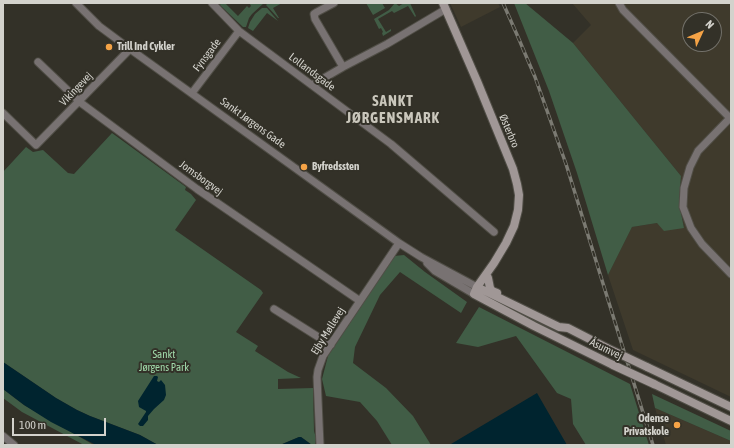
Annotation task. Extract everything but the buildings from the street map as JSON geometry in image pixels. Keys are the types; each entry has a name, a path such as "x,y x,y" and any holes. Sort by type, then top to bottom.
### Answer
{"street":[{"name":"Sankt Jørgens Gade","path":"76,3 99,26 421,257 435,271 477,292"},
{"name":"Lollandsgade","path":"212,3 239,31 391,144 494,232"},
{"path":"334,3 314,14 315,19 343,67"},
{"path":"619,3 624,10 730,118 698,151 690,167 684,188 683,208 691,228 702,244 731,274"},
{"name":"Østerbro","path":"312,85 387,44 444,6 513,169 519,195 518,210 514,226 477,292"},
{"name":"Fynsgade","path":"192,93 239,31"},
{"name":"Vikingevej","path":"3,113 36,145 130,49"},
{"name":"Jomsborgvej","path":"38,62 78,102 197,189 360,301"},
{"name":"Ejby Møllevej","path":"320,445 317,377 323,356 399,242"},
{"name":"Østerbro","path":"477,292 492,272 494,263"},
{"path":"488,278 492,291 568,328"},
{"name":"Åsumvej","path":"477,292 559,327 568,328 731,407"},
{"name":"Åsumvej","path":"477,292 534,326 731,420"},
{"path":"274,309 331,345"},
{"path":"3,436 14,445"}],"shaded area":[{"path":"450,3 498,3 500,7 461,27"},
{"path":"572,3 731,3 731,397 633,350 608,275 632,227 657,223 684,228 679,203 681,176 573,43 591,25"},
{"name":"Odense Privatskole","path":"655,408 731,441 731,445 666,445"}],"green space":[{"path":"221,3 225,3 238,16 247,6 249,8 251,6 251,3 264,3 249,18 246,27 243,27 220,5"},
{"path":"268,3 282,3 273,8 279,18 266,5"},
{"path":"366,3 382,3 385,8 373,15"},
{"path":"395,3 399,6 404,3 410,3 416,16 415,17 408,6 394,13 392,11 378,19 386,32 391,29 391,31 383,36 381,28 379,29 374,19 389,10"},
{"path":"514,3 525,3 573,43 681,176 679,203 684,228 664,231 657,223 632,227 608,275 577,173 549,91"},
{"path":"262,8 267,8 278,21 267,13 253,31 248,28 250,22 255,14"},
{"name":"Sankt Jørgens Park","path":"112,133 186,187 185,190 196,200 175,230 261,290 263,293 236,332 258,346 255,351 288,372 301,378 278,379 278,389 313,388 314,431 316,438 315,445 312,445 299,437 280,445 158,445 140,435 77,410 56,398 3,362 3,172 26,147 33,152 43,150 68,173 74,174"},
{"path":"404,255 467,302 461,313 400,272 380,295 355,347 353,363 386,388 413,416 431,445 392,445 377,421 360,402 326,396 322,379 328,356 394,256"},
{"path":"479,307 630,384 649,445 586,445 573,424 571,399 557,393 516,336 478,347 456,343"},
{"path":"3,389 24,405 96,445 84,445 22,412 3,398"},
{"path":"652,394 731,431 731,441 655,408"}],"water":[{"path":"3,362 56,398 77,410 140,435 158,445 96,445 51,422 24,405 3,389"},
{"path":"154,376 158,377 157,381 159,382 161,380 165,385 166,395 164,400 148,416 148,420 143,426 140,426 138,424 146,411 139,407 138,401"},
{"path":"537,393 567,445 451,445 451,444"},
{"path":"299,437 312,445 280,445"}],"railway":[{"path":"503,3 535,77 566,164 653,445"}],"place":[{"name":"Trill Ind Cykler","path":"109,47"},
{"name":"Byfredssten","path":"304,167"},
{"name":"Odense Privatskole","path":"677,425"}],"district":[{"name":"SANKT JØRGENSMARK","path":"393,110"}]}
